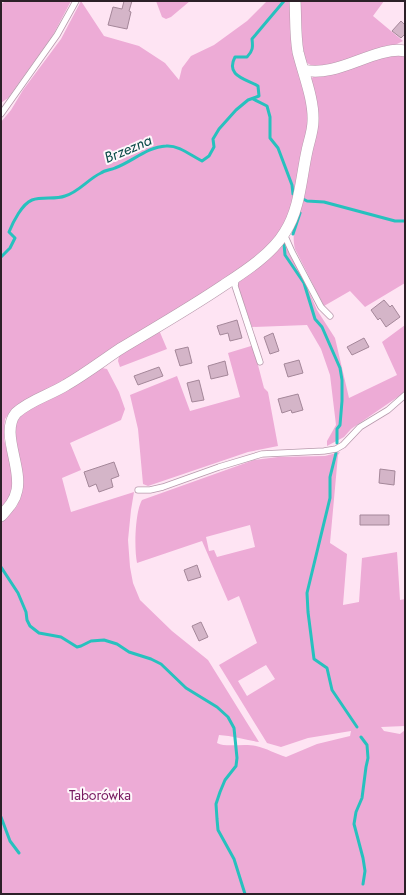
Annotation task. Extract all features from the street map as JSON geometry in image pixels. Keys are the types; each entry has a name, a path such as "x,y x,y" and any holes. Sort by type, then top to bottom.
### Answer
{"street":[{"path":"1,516 11,505 17,491 18,475 8,442 9,426 11,419 16,412 31,402 65,386 118,350 189,309 236,278 269,250 284,234 291,220 300,191 312,129 312,110 298,51 295,1"},
{"path":"303,70 312,72 327,71 382,53 394,50 405,51"}],"lane":[{"path":"1,114 57,36 76,1"},
{"path":"284,234 321,307 330,316"},
{"path":"236,278 235,286 260,362"},
{"path":"138,490 150,490 163,487 219,466 262,454 324,452 336,449 360,427 388,410 405,395"}],"green space":[{"path":"6,1 71,1 53,35 8,98 1,103 1,4"},
{"path":"81,1 104,36 139,46 165,63 179,80 182,68 191,56 214,45 247,21 267,1 291,1 301,77 309,119 293,201 282,232 249,264 54,387 13,408 5,419 4,439 14,480 14,489 1,511 1,122 61,39"},
{"path":"156,1 190,1 171,17 166,19 162,17"},
{"path":"299,1 384,1 373,16 403,41 395,45 384,46 381,50 341,64 319,67 310,65 305,60 301,48"},
{"path":"396,54 405,55 405,283 365,307 350,291 324,306 295,249 294,239 294,230 307,176 309,81 313,77"},
{"path":"282,244 287,248 304,280 317,310 335,338 349,398 397,375 382,342 405,325 405,392 351,429 344,437 327,446 327,441 336,425 330,375 321,349 307,325 252,327 237,284 239,279"},
{"path":"159,330 167,349 120,367 118,361 119,356"},
{"path":"253,346 264,388 268,392 278,446 248,452 148,486 143,484 138,429 130,395 177,376 190,411 240,397 228,353"},
{"name":"Taborówka","path":"102,368 107,369 119,392 125,409 121,420 70,443 81,470 62,478 71,512 134,492 128,540 133,583 140,600 172,631 208,660 259,742 219,735 217,743 256,746 286,757 317,744 350,736 351,731 308,738 281,747 267,743 219,665 257,643 239,596 228,601 202,541 137,563 136,530 138,513 142,500 254,460 278,457 325,456 340,452 338,455 330,543 347,554 343,605 359,602 362,558 397,552 400,600 405,599 405,726 381,727 384,731 400,734 405,730 405,894 1,894 1,521 17,506 21,494 11,430 25,410 77,384","holes":["250,525 255,547 217,557 214,550 209,551 206,537","266,665 275,679 247,696 238,681"]}],"building":[{"path":"124,1 132,1 127,29 108,25 113,7 122,9"},
{"path":"401,21 405,25 405,34 401,38 392,31"},
{"path":"384,300 390,307 392,305 400,317 386,327 380,318 378,320 371,310"},
{"path":"237,320 242,338 230,341 228,333 220,335 217,326"},
{"path":"273,333 279,351 270,354 264,337"},
{"path":"364,338 369,347 352,355 347,347"},
{"path":"188,347 192,363 180,366 175,350"},
{"path":"299,360 303,373 288,377 284,364"},
{"path":"225,361 228,375 211,379 208,366"},
{"path":"159,367 163,376 138,385 134,376"},
{"path":"199,380 204,400 192,402 187,383"},
{"path":"298,394 303,410 292,413 291,410 282,413 278,399"},
{"path":"114,462 119,476 111,479 113,487 99,492 96,484 89,487 84,472"},
{"path":"380,469 395,471 394,485 379,483"},
{"path":"360,515 389,515 389,525 360,525"},
{"path":"197,565 201,577 188,581 184,570"},
{"path":"201,622 208,637 199,641 192,626"}],"waterway":[{"name":"Brzezna","path":"1,257 10,248 15,238 9,232 15,219 21,209 32,200 61,197 70,194 103,172 113,169 152,149 159,147 175,147 202,161 209,156 214,147 213,139 219,129 236,110 248,100 259,96 258,86 243,79 235,73 233,69 235,57 247,57 249,55 252,49 252,39 284,1"},
{"path":"253,99 267,106 270,117 270,138 278,148 292,185 293,194 295,195"},
{"path":"303,199 307,201 324,202 395,221 405,221"},
{"path":"293,234 300,213"},
{"path":"284,244 285,255 304,283 315,319 322,327 340,368 342,380 342,401 340,425 337,429 337,443"},
{"path":"336,453 330,477 330,498 307,593 308,612 314,659 327,668 332,690 357,727"},
{"path":"1,567 18,593 30,626 39,633 61,637 77,647 91,641 104,640 117,644 129,652 151,659 161,664 186,688 217,707 228,717 234,728 237,758 236,766 225,780 216,804 218,830 234,859 245,894"},
{"path":"361,737 367,745 368,758 362,798 356,812 354,824 365,871 363,884"},
{"path":"1,817 10,841 19,853"}]}
